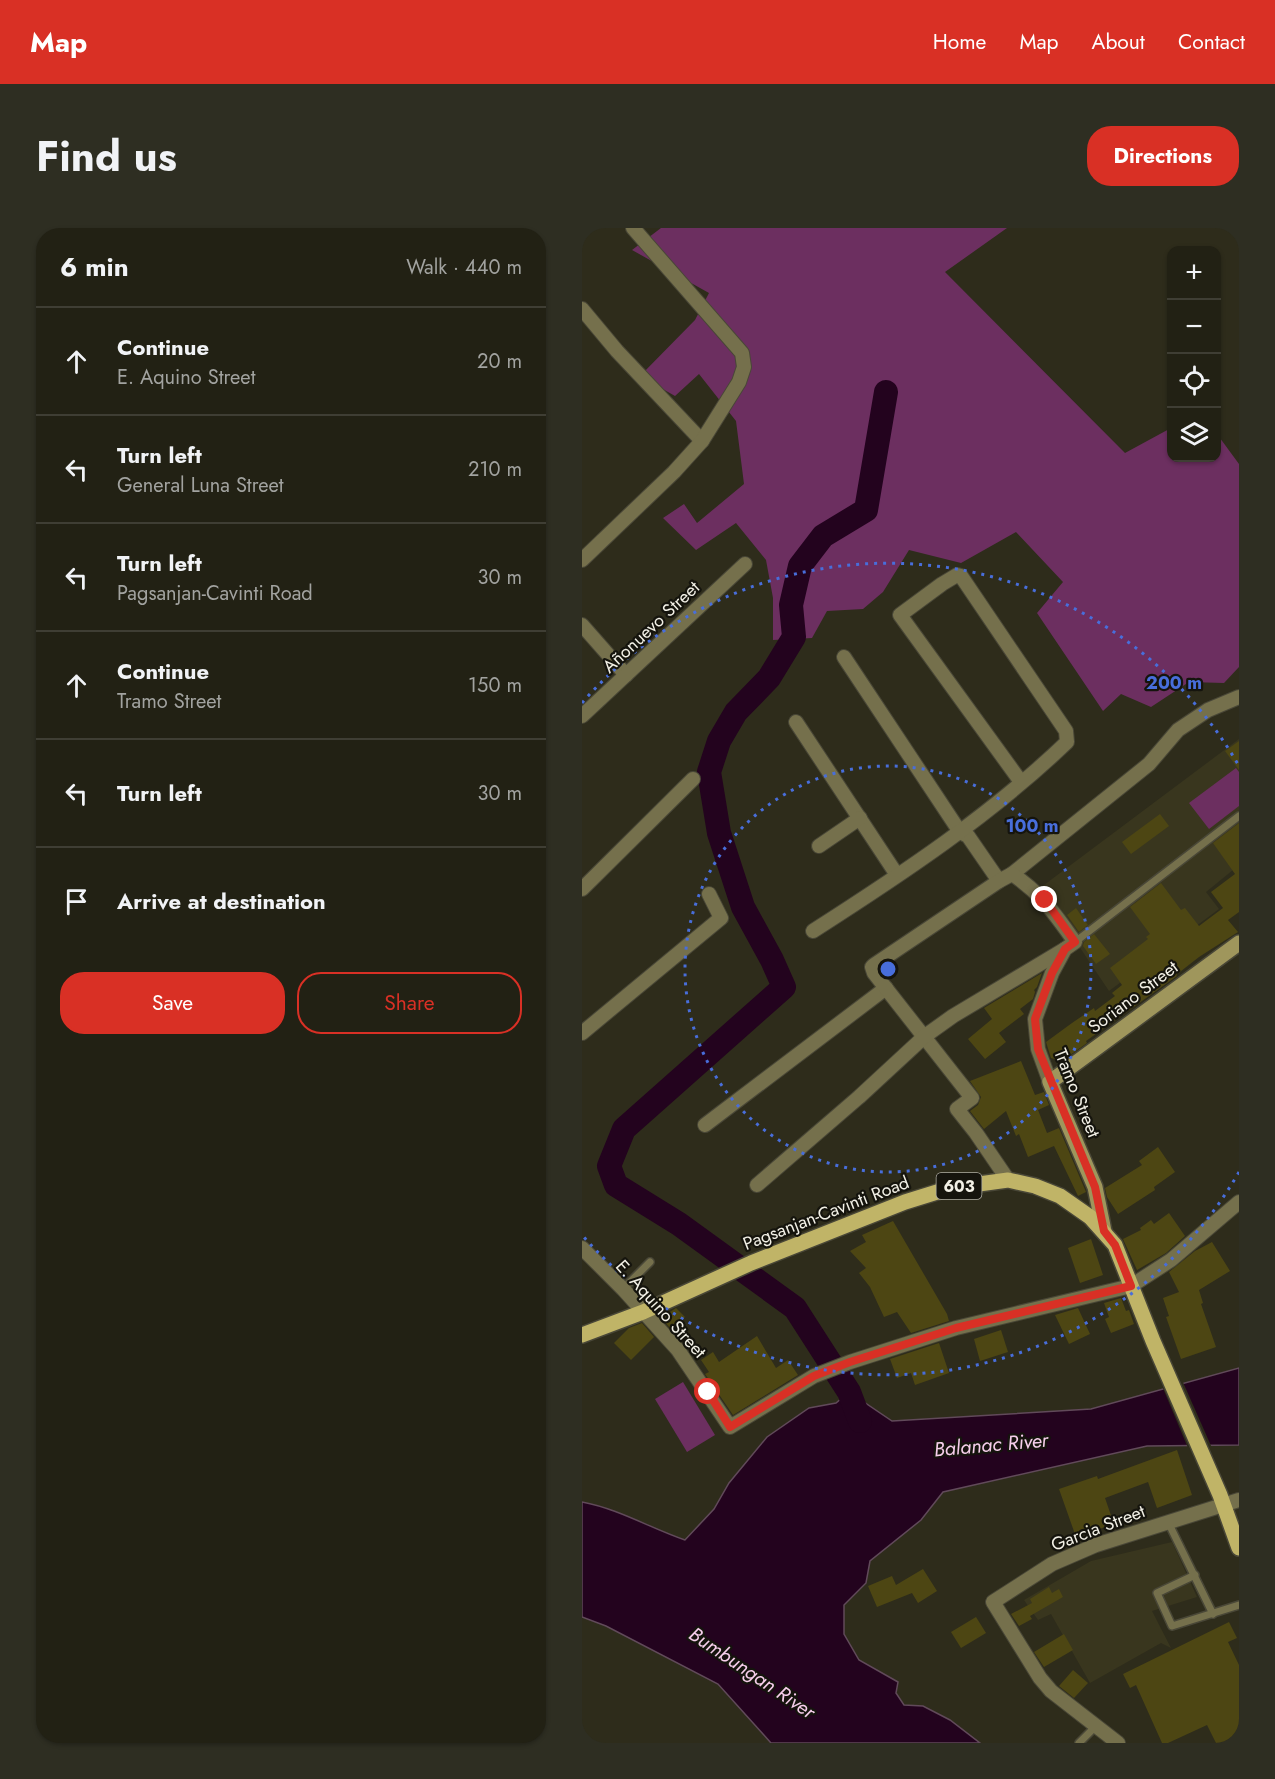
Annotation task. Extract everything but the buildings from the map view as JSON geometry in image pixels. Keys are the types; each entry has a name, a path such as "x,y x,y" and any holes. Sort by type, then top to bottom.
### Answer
{"main road":[{"name":"Pagsanjan-Cavinti Road","path":"582,1335 643,1312 751,1263 905,1202 950,1188 1008,1180 1035,1186 1060,1196 1090,1217 1115,1245 1153,1341 1222,1500"},
{"name":"603","path":"1222,1500 1239,1548"}],"street":[{"path":"582,560 674,472 702,441 739,382 744,367 742,353 633,228"},
{"path":"582,309 617,351 702,441"},
{"name":"Añonuevo Street","path":"582,716 745,564"},
{"path":"813,931 960,832 1021,782 1067,742 1067,736 961,576 957,575 900,615 1021,782"},
{"path":"582,626 626,675"},
{"path":"757,1185 859,1097 925,1036 953,1016 1070,945 1045,900 1005,878 968,836 960,832 844,657"},
{"path":"1008,1180 957,1109 972,1098 874,973 874,964 1005,878 1149,764 1178,730 1208,711 1239,697"},
{"path":"796,722 897,875"},
{"path":"582,889 693,779"},
{"path":"819,846 860,818"},
{"path":"582,1033 721,918 709,894"},
{"name":"Soriano Street","path":"1050,1082 1239,944"},
{"name":"Tramo Street","path":"1070,945 1052,973 1035,1019 1038,1049 1095,1187 1104,1231"},
{"path":"705,1125 886,988"},
{"path":"1131,1286 1170,1260 1239,1202"},
{"name":"E. Aquino Street","path":"582,1248 678,1350 730,1427 814,1376 850,1362 956,1328 1131,1286"},
{"name":"Garcia Street","path":"1096,1726 1051,1691 1040,1678 993,1602 1052,1564 1096,1545 1222,1500 1239,1500"},
{"path":"1096,1726 1118,1743"}],"lane":[{"path":"1070,945 1239,816"},
{"path":"623,1289 650,1262"},
{"path":"1167,1521 1213,1614"},
{"path":"1195,1575 1158,1593 1172,1626 1239,1605"},
{"path":"1079,1743 1096,1726"}],"shaded area":[{"path":"661,228 1007,228 945,272 1125,453 1167,430 1167,462 1221,462 1221,439 1239,464 1239,667 1224,683 1189,682 1151,707 1121,694 1103,711 1037,613 1063,582 1016,532 961,563 909,550 883,592 863,609 827,611 812,638 773,640 773,598 766,560 736,523 696,550 663,518 684,504 697,523 744,484 736,421 699,374 675,396 640,376 695,320 709,293 632,250"},
{"path":"1239,739 1239,865 1206,892 1219,909 1109,991 1040,888"},
{"path":"1236,768 1239,772 1239,806 1209,829 1189,803"},
{"path":"683,1382 715,1435 687,1452 655,1399"},
{"path":"1172,1542 1197,1597 1152,1611 1171,1648 1161,1643 1090,1683 1051,1614 1038,1620 1024,1600 1091,1561"}],"water":[{"path":"1239,1368 1239,1445 1147,1446 943,1492 921,1520 870,1561 866,1583 844,1605 844,1634 859,1660 898,1682 896,1693 904,1705 923,1706 950,1720 980,1743 771,1743 718,1684 606,1626 582,1617 582,1502 622,1514 685,1540 714,1509 729,1483 767,1437 809,1408 836,1403 849,1392 892,1421 1091,1409"}],"pier":[{"path":"1182,1380 1212,1448 1188,1448 1162,1386"}],"waterway":[{"path":"860,1421 849,1392 795,1308 679,1224 616,1185 609,1166 624,1129 784,987 743,907 719,833 709,772 719,741 736,712 769,678 794,637 791,605 800,566 823,536 866,510 886,392"}],"route":[{"path":"708,1392 730,1427 814,1376 850,1362 956,1328 1131,1286 1115,1245 1104,1231 1095,1187 1038,1049 1035,1019 1052,973 1065,949 1075,942 1045,900"}],"water label":[{"name":"Balanac River","path":"991,1445"},
{"name":"Bumbungan River","path":"752,1673"}]}
